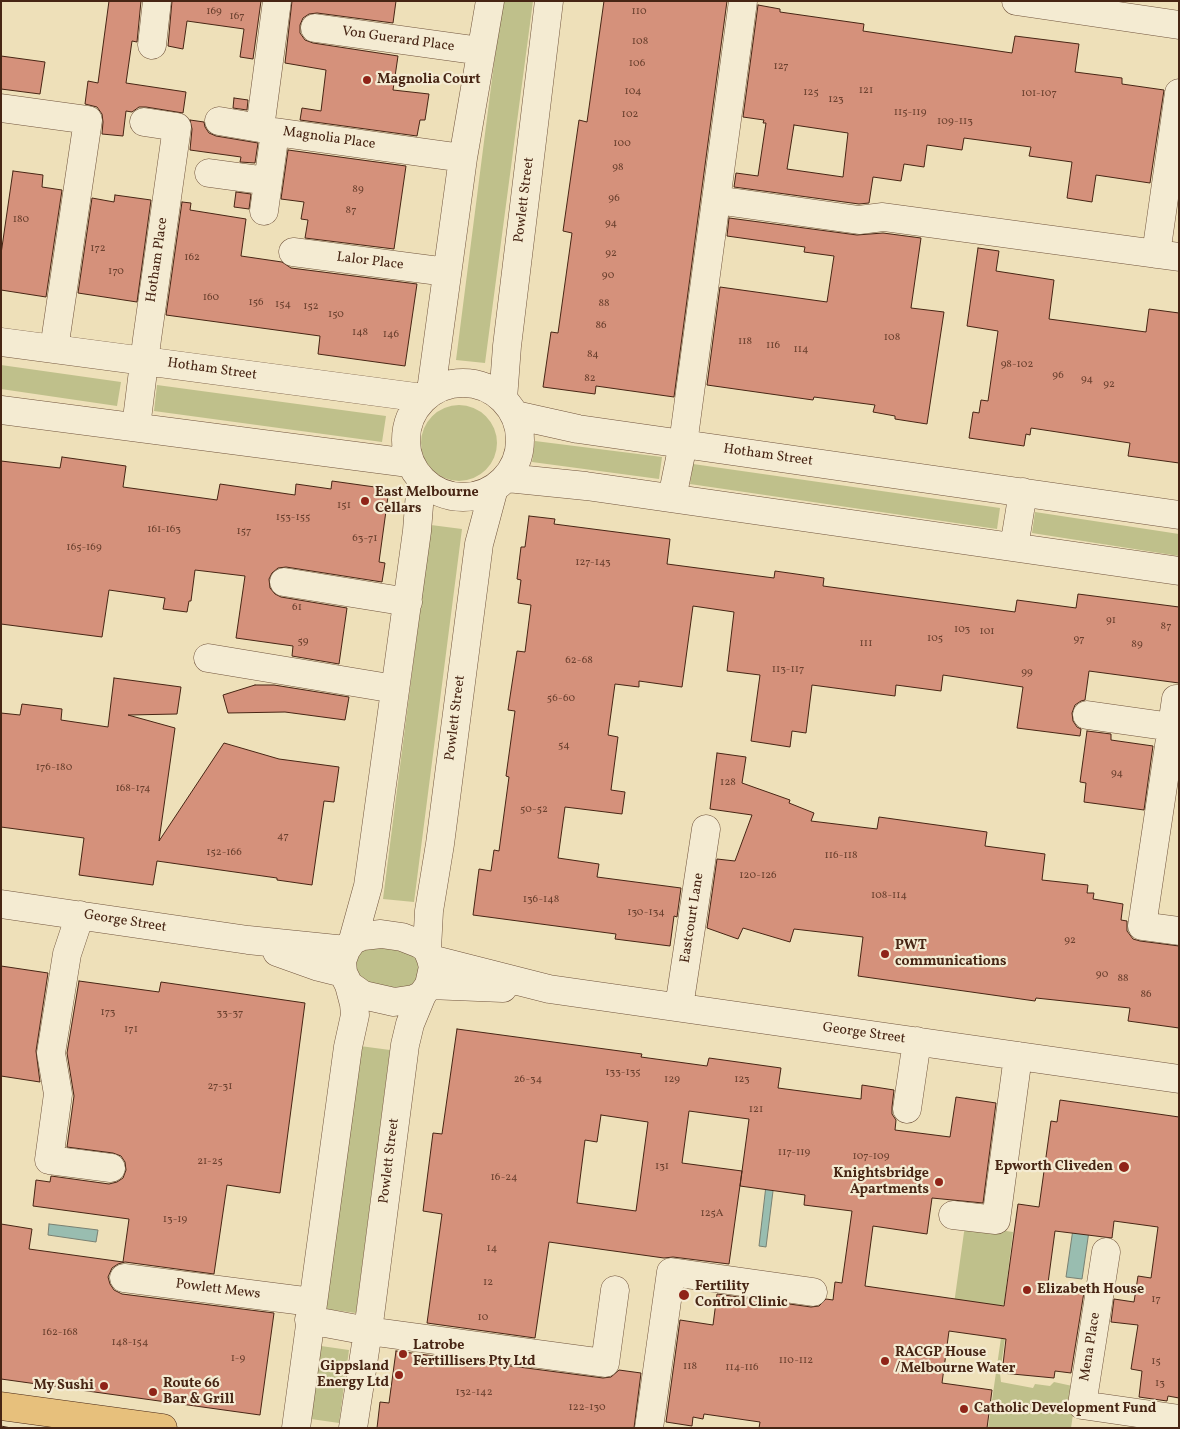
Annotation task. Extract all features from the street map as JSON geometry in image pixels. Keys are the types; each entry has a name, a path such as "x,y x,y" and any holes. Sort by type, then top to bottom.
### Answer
{"main road":[{"path":"1,1406 163,1428"}],"street":[{"path":"152,45 157,1"},
{"path":"219,121 260,128 277,1"},
{"path":"427,395 463,158 490,1"},
{"name":"Powlett Street","path":"509,407 507,346 548,1"},
{"path":"672,498 683,444 743,1"},
{"path":"1016,1 1136,10 1179,25"},
{"name":"Von Guerard Place","path":"315,28 481,51"},
{"path":"716,200 859,220 883,217 1167,256 1179,93"},
{"path":"1,108 88,120 54,349"},
{"name":"Hotham Place","path":"136,427 177,127 144,122"},
{"name":"Magnolia Place","path":"264,211 275,132 463,158"},
{"path":"209,173 268,181"},
{"name":"Lalor Place","path":"293,252 447,272"},
{"name":"Hotham Street","path":"1,342 427,395"},
{"path":"1,410 136,427 415,471 437,492 456,497 476,496 501,483 516,463 520,447 520,430 509,407 487,388 469,382 449,384 427,395 412,412 406,428 405,445 415,471 417,531 368,886 348,962 355,1015 348,1047 296,1428"},
{"name":"Hotham Street","path":"509,407 578,429 1179,515"},
{"path":"501,483 586,486 1179,570"},
{"name":"Powlett Street","path":"429,954 429,911 440,844 479,544 501,483"},
{"path":"1014,547 1023,492"},
{"path":"284,582 408,602"},
{"path":"208,658 395,689"},
{"path":"1179,699 1176,698 1142,926 1179,931"},
{"path":"1087,715 1172,727"},
{"name":"Eastcourt Lane","path":"679,1007 706,829"},
{"name":"George Street","path":"1,904 248,940 319,967 348,962"},
{"path":"80,915 67,954 51,1053 58,1094 49,1160 111,1168"},
{"path":"372,934 392,935 420,944 429,954 433,974 425,990 405,1001 388,1001 363,995 348,962 372,934"},
{"name":"George Street","path":"429,954 549,988 1179,1079"},
{"name":"George Street","path":"425,990 549,988"},
{"name":"Powlett Street","path":"353,1428 368,1331 405,1045 410,1024 425,990"},
{"path":"907,1109 917,1041"},
{"path":"953,1215 996,1220 1018,1056"},
{"name":"Mena Place","path":"1106,1252 1082,1405 1179,1419"},
{"path":"649,1428 671,1272 813,1292"},
{"name":"Powlett Mews","path":"124,1278 311,1311"},
{"path":"311,1311 368,1331 605,1363 615,1290"}],"green space":[{"path":"502,1 533,1 485,363 456,360"},
{"path":"1,365 121,382 117,406 1,389"},
{"path":"157,385 386,416 382,442 154,411"},
{"path":"452,405 466,405 480,411 491,422 497,436 494,458 486,470 466,481 452,481 438,475 427,464 421,450 421,436 427,422 438,411"},
{"path":"535,441 662,457 659,479 532,462"},
{"path":"693,464 1000,508 997,529 690,484"},
{"path":"1035,512 1179,534 1179,556 1032,533"},
{"path":"431,525 462,529 414,902 383,899"},
{"path":"403,946 420,961 421,976 411,986 401,989 376,987 356,974 352,959 359,948"},
{"path":"360,1046 390,1050 356,1313 326,1309"},
{"path":"965,1225 1013,1232 1004,1304 998,1309 954,1304"},
{"path":"1003,1324 1007,1324 1000,1374 1001,1382 1033,1388 1035,1384 1050,1386 1054,1382 1077,1387 1071,1428 988,1428"},
{"path":"321,1346 349,1350 339,1423 311,1419"}],"water":[{"path":"776,1167 766,1247 759,1246 768,1168"},
{"path":"49,1224 98,1230 96,1242 48,1235"},
{"path":"1073,1229 1089,1231 1082,1279 1066,1277"}],"building":[{"path":"109,1 141,1 137,42 132,41 126,83 186,92 183,113 146,107 139,107 132,112 126,111 123,136 102,134 102,114 97,107 85,104 88,81 98,83"},
{"path":"172,1 261,1 253,59 240,57 244,29 187,21 183,49 168,46"},
{"name":"Magnolia Court","path":"292,1 396,1 393,23 317,13 309,14 303,18 300,25 300,33 305,40 313,43 398,56 393,90 429,94 425,120 420,120 417,136 300,120 302,108 321,111 326,70 285,63"},
{"path":"604,1 727,1 674,397 596,386 595,394 543,387 551,332 558,333 572,233 563,231 579,120 587,122"},
{"path":"758,5 780,9 780,12 864,24 863,31 1012,53 1015,36 1079,44 1075,72 1122,78 1122,84 1164,90 1150,183 1096,175 1092,202 1067,198 1072,162 1029,156 1031,147 964,138 962,150 927,145 924,167 904,164 901,181 873,177 869,203 859,204 734,187 736,173 758,176 766,123 763,123 764,120 743,117","holes":["794,125 848,133 843,177 787,169"]},
{"path":"1,56 45,62 40,94 1,89"},
{"path":"234,98 248,100 247,110 233,108"},
{"path":"190,120 204,122 209,133 216,136 258,143 255,163 240,162 241,157 190,150 192,129"},
{"path":"288,150 406,166 394,249 305,238 308,220 301,219 304,202 281,199"},
{"path":"13,171 43,175 42,187 62,190 46,297 1,290 1,254"},
{"path":"236,192 251,194 249,209 234,207"},
{"path":"115,195 151,200 137,302 78,293 92,198 114,202"},
{"path":"182,202 191,203 190,210 246,219 241,256 282,262 291,268 417,284 405,366 318,354 320,336 166,315"},
{"path":"729,218 857,235 883,233 921,238 911,308 944,312 927,424 895,419 895,416 873,412 875,405 814,397 813,400 707,385 720,287 827,302 834,256 804,252 805,247 727,236"},
{"path":"978,248 999,251 996,271 1054,280 1049,319 1146,332 1149,309 1179,313 1179,463 1128,456 1130,443 1031,428 1030,435 1026,434 1024,446 969,438 973,412 979,413 981,400 988,401 998,331 967,326"},
{"path":"62,457 126,466 123,487 217,500 220,484 295,495 296,484 331,489 332,481 389,489 379,562 385,563 382,582 286,567 278,568 269,579 270,588 281,597 347,608 339,664 292,656 293,646 236,638 245,576 195,570 191,601 189,601 187,612 163,609 165,598 109,590 102,637 1,624 1,461 60,468"},
{"path":"529,516 555,519 554,524 670,539 667,564 774,578 775,571 824,578 823,586 1015,612 1017,600 1076,608 1078,594 1179,607 1179,683 1089,671 1085,700 1075,705 1072,713 1073,721 1081,729 1080,736 1017,728 1023,687 943,675 941,691 896,685 895,696 812,685 806,733 792,731 790,747 751,741 760,675 727,671 734,612 693,606 682,687 639,681 639,687 615,684 608,735 618,737 611,790 625,792 622,814 565,807 558,858 599,864 597,877 681,888 677,917 674,916 670,946 615,939 616,934 473,915 479,869 491,871 494,850 499,851 509,777 506,776 515,711 508,710 517,651 525,652 531,605 518,603 521,580 517,579 521,547 525,547"},
{"path":"114,678 181,687 177,714 128,715 175,728 159,841 224,743 279,759 339,767 334,802 324,801 312,885 277,880 277,878 157,861 153,885 79,875 84,838 1,827 1,713 20,715 22,704 62,709 61,720 108,727"},
{"path":"255,685 274,685 349,697 345,720 285,712 228,713 223,695"},
{"path":"1087,731 1111,734 1111,740 1153,746 1144,810 1084,802 1086,783 1080,782"},
{"path":"717,753 746,757 742,783 790,800 789,803 814,813 811,821 877,829 879,817 987,832 985,846 1045,854 1042,880 1088,885 1087,893 1094,893 1093,899 1123,904 1121,920 1127,921 1127,931 1133,939 1179,946 1179,1028 1128,1021 1130,1008 1036,998 1035,1001 858,976 863,937 794,929 790,942 743,928 738,939 707,928 717,859 735,861 752,815 710,809"},
{"path":"1,966 48,973 36,1051 40,1082 1,1076"},
{"path":"79,981 159,992 161,982 305,1003 280,1193 227,1185 214,1274 125,1262 112,1268 108,1277 114,1290 122,1294 274,1313 260,1415 1,1379 1,1224 32,1229 29,1249 123,1262 129,1219 33,1206 36,1180 50,1182 51,1176 109,1184 123,1178 126,1170 125,1162 121,1156 113,1153 67,1147 74,1096 67,1053"},
{"path":"457,1029 642,1054 641,1057 707,1066 709,1058 781,1068 778,1088 861,1099 862,1085 894,1090 892,1114 896,1120 895,1130 950,1137 956,1097 996,1103 983,1203 932,1198 927,1234 873,1226 865,1286 1004,1306 1018,1204 1039,1207 1051,1121 1057,1122 1060,1100 1179,1117 1179,1398 1168,1396 1167,1401 1139,1397 1142,1371 1131,1369 1138,1325 1111,1322 1114,1299 1134,1302 1138,1276 1151,1278 1158,1227 1114,1221 1112,1238 1055,1231 1048,1283 1082,1288 1081,1292 1084,1292 1071,1373 1055,1371 1054,1378 1002,1373 1006,1339 949,1331 942,1383 992,1390 987,1428 759,1428 760,1422 704,1414 703,1419 693,1417 692,1426 666,1422 680,1320 713,1325 717,1294 811,1307 819,1306 826,1299 833,1300 835,1282 842,1283 852,1211 804,1205 805,1195 740,1186 749,1119 689,1111 682,1163 742,1171 729,1264 673,1257 664,1258 549,1242 535,1338 427,1323 442,1214 423,1211 433,1133 442,1134","holes":["601,1115 648,1122 636,1211 577,1203 585,1140 597,1142"]},
{"path":"396,1351 603,1378 611,1377 619,1370 641,1373 634,1428 377,1428 380,1402 389,1403"}],"tram line":[{"path":"1,1426 11,1428"}],"place":[{"name":"Magnolia Court","path":"367,80"},
{"name":"East Melbourne Cellars","path":"365,501"},
{"name":"PWT communications","path":"885,954"},
{"name":"Epworth Cliveden","path":"1124,1167"},
{"name":"Knightsbridge Apartments","path":"939,1182"},
{"name":"Elizabeth House","path":"1027,1290"},
{"name":"Fertility Control Clinic","path":"684,1295"},
{"name":"Latrobe Fertillisers Pty Ltd","path":"403,1354"},
{"name":"RACGP House /Melbourne Water","path":"885,1361"},
{"name":"Gippsland Energy Ltd","path":"399,1375"},
{"name":"My Sushi","path":"104,1386"},
{"name":"Route 66 Bar & Grill","path":"153,1392"},
{"name":"Catholic Development Fund","path":"964,1409"}]}
